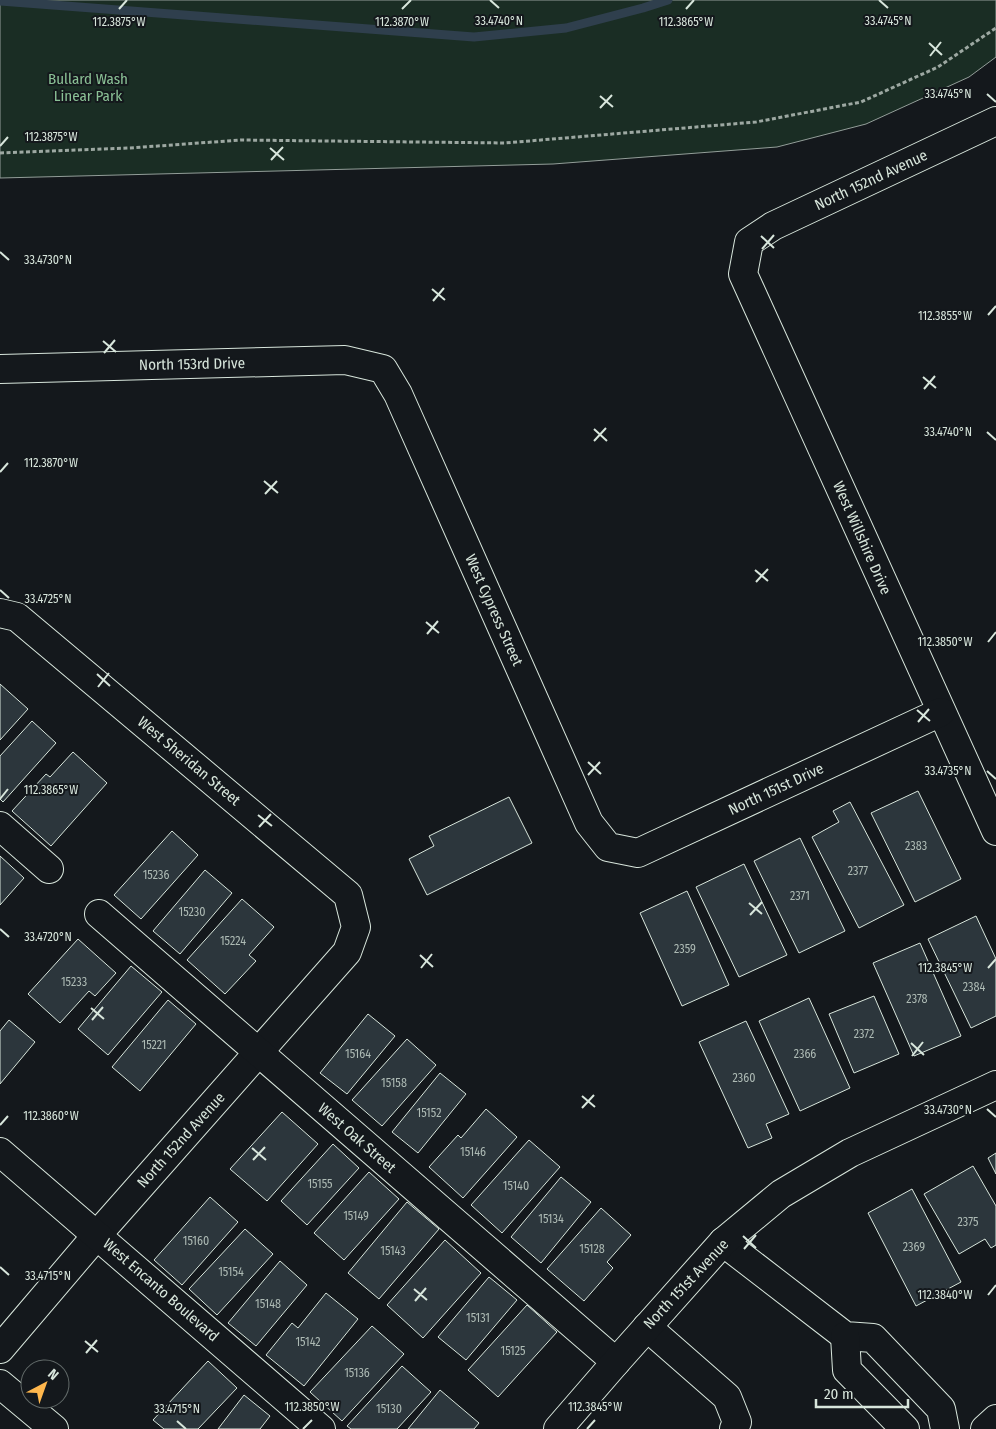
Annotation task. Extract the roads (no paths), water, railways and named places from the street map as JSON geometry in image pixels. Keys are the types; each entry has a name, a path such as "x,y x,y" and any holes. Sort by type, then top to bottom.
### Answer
{"street":[{"name":"North 152nd Avenue","path":"749,242 773,226 996,122"},
{"name":"West Willshire Drive","path":"749,242 743,274 996,831"},
{"name":"North 153rd Drive","path":"0,369 345,360 383,369"},
{"name":"West Cypress Street","path":"383,369 398,394 589,823 608,847"},
{"name":"West Sheridan Street","path":"0,613 17,617 348,895 356,927"},
{"name":"North 151st Drive","path":"608,847 638,853 941,712"},
{"path":"0,826 49,869"},
{"name":"West Oak Street","path":"99,914 616,1362"},
{"name":"North 152nd Avenue","path":"0,1349 97,1235 347,952 356,927"},
{"name":"North 151st Avenue","path":"558,1429 723,1242 780,1194 850,1153 996,1085"},
{"name":"West Encanto Boulevard","path":"0,1152 322,1429"},
{"path":"723,1242 845,1336 874,1338 941,1409 945,1429"},
{"path":"647,1327 727,1397 736,1425"},
{"path":"845,1336 847,1370 905,1429"},
{"path":"0,1384 51,1428"},
{"path":"985,1429 996,1420"}],"waterway":[{"path":"0,1 474,37 566,28 668,0"}],"park label":[{"name":"Bullard Wash Linear Park","path":"88,88"}]}
